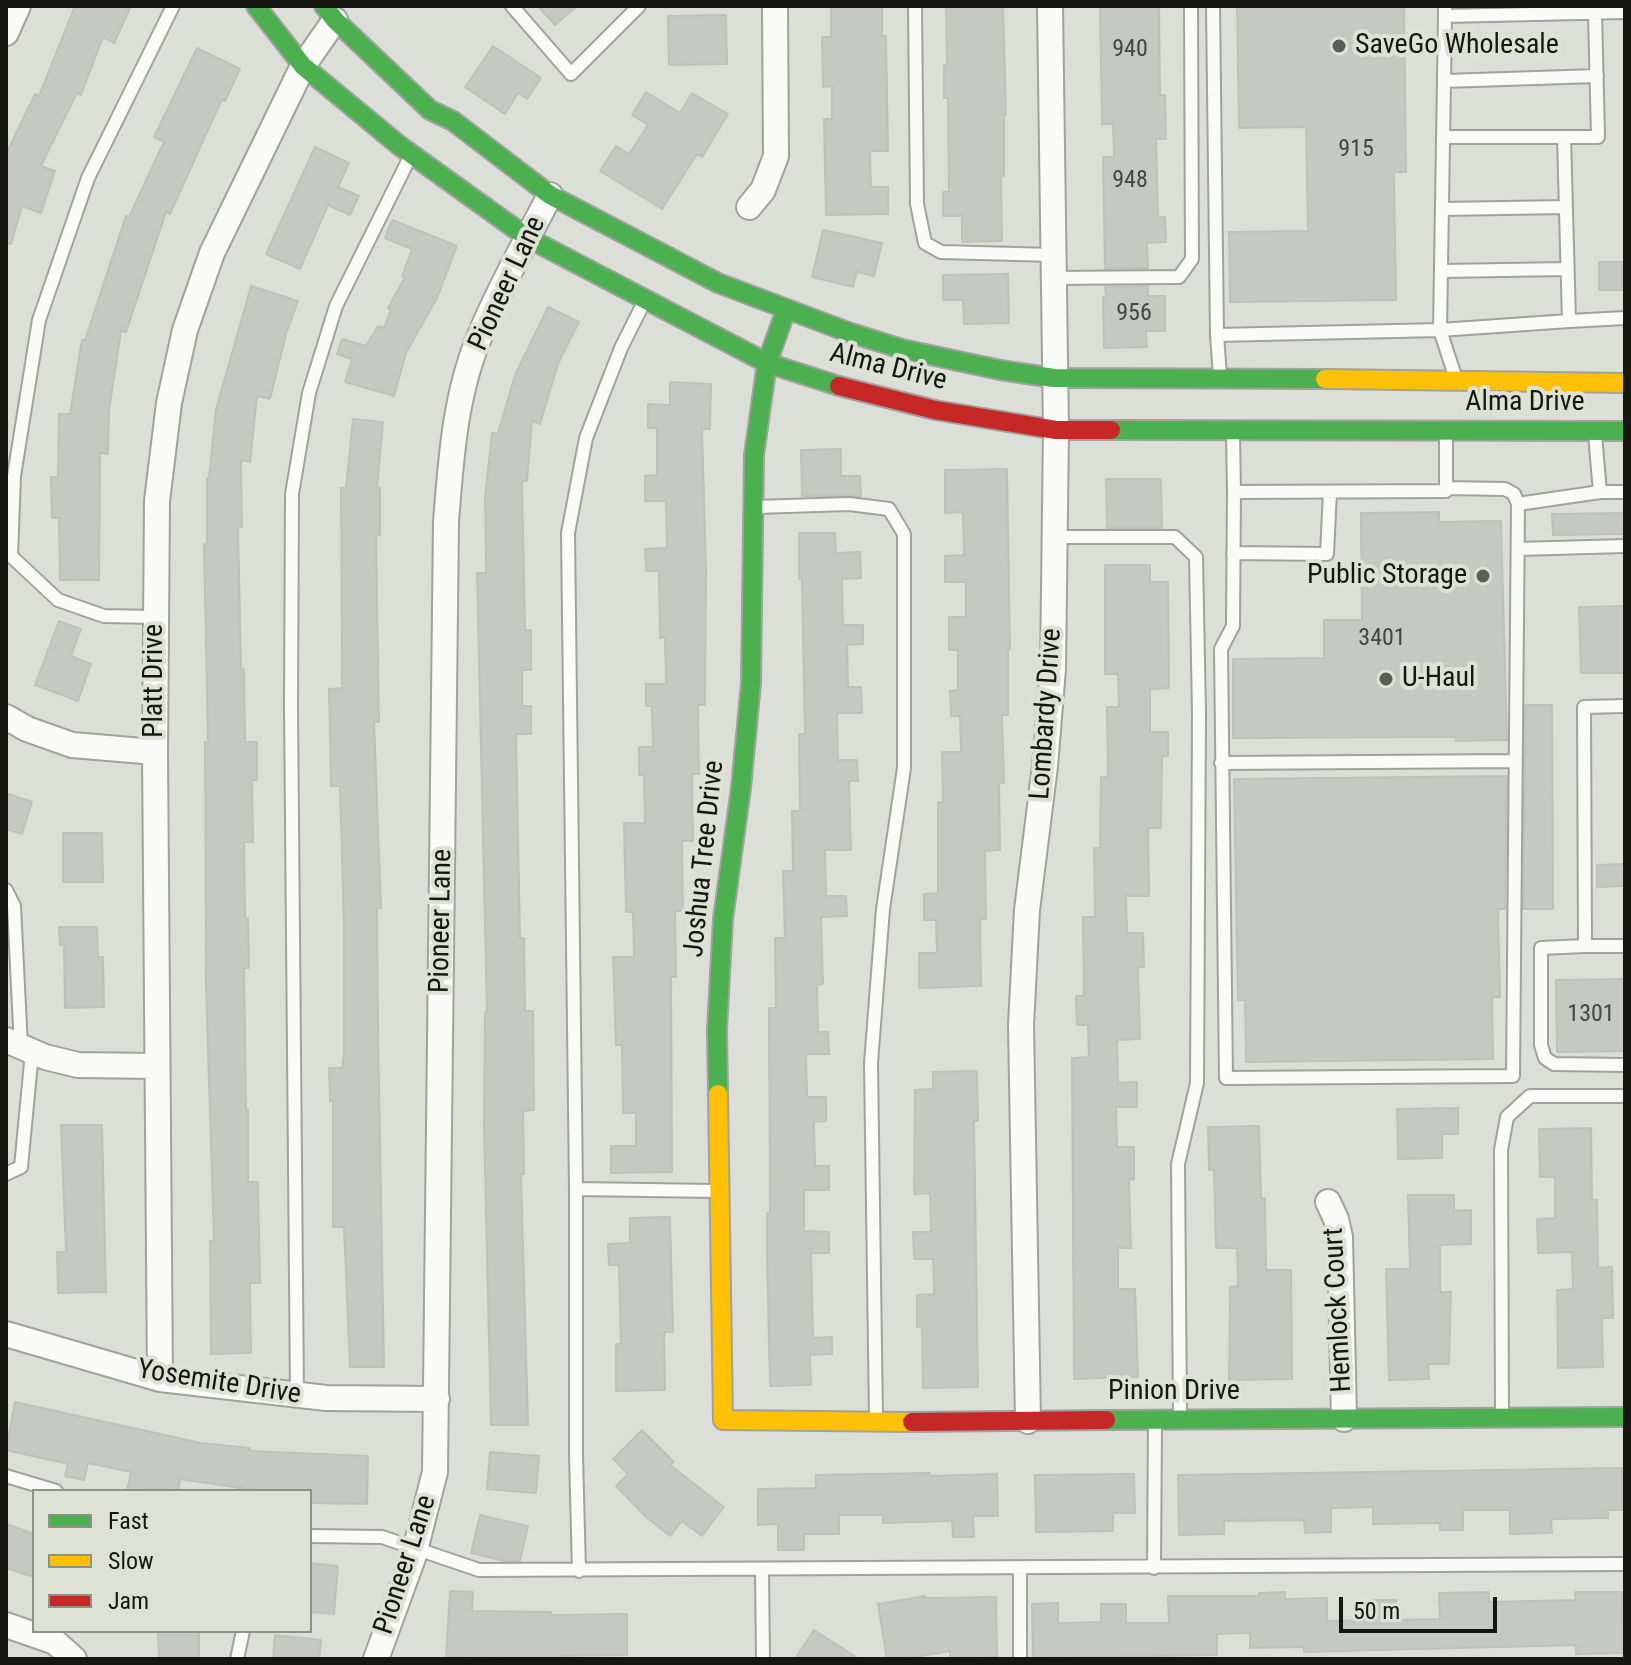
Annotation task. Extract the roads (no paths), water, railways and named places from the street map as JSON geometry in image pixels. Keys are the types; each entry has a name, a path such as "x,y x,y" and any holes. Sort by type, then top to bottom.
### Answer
{"main road":[{"name":"Alma Drive","path":"256,6 303,66 411,155 528,238 767,363 879,398 1056,430 1233,430 1454,421 1625,431"},
{"name":"Alma Drive","path":"329,13 430,110 453,121 550,195 718,283 786,310 902,349 1054,378 1456,379 1625,383"},
{"name":"Joshua Tree Drive","path":"723,1420 719,998 723,919 741,788 751,683 754,455 767,363 786,310"},
{"path":"1454,421 1456,379"},
{"name":"Pinion Drive","path":"723,1420 876,1422 1625,1417"}],"street":[{"path":"6,33 18,6"},
{"path":"749,207 763,190 776,156 775,6"},
{"name":"Lombardy Drive","path":"1028,1421 1021,1025 1027,910 1045,766 1053,669 1056,430 1050,6"},
{"name":"Platt Drive","path":"160,1379 155,752 157,501 169,403 185,330 212,253 329,13"},
{"name":"Pioneer Lane","path":"376,1659 416,1548 435,1472 446,522 452,445 462,391 480,334 550,195"},
{"path":"6,717 27,729 72,745 155,752"},
{"path":"20,1046 78,1065 157,1066"},
{"name":"Hemlock Court","path":"1328,1202 1340,1237 1344,1419"},
{"name":"Yosemite Drive","path":"6,1334 160,1379 326,1398 437,1399"},
{"path":"6,1625 55,1642 74,1659"}],"lane":[{"path":"156,617 104,616 58,600 11,556 14,476 39,320 88,178 173,6"},
{"path":"512,6 571,74 639,6"},
{"path":"915,6 917,204 925,243 941,252 1179,277 1192,259 1191,6"},
{"path":"1213,6 1217,335 1221,379"},
{"path":"1456,379 1440,330 1445,11 1625,12"},
{"path":"1443,137 1598,137 1595,13"},
{"path":"1444,81 1597,76"},
{"path":"1564,137 1569,321"},
{"path":"297,1395 292,494 309,393 336,306 411,155"},
{"path":"1442,209 1566,207"},
{"path":"1441,271 1567,269"},
{"path":"579,1571 568,533 586,438 621,348 645,298"},
{"path":"1217,335 1440,330 1625,318"},
{"path":"1234,492 1446,491 1454,421"},
{"path":"1233,430 1233,626 1221,649 1226,1078 1513,1076 1518,504 1514,494 1505,489 1446,488"},
{"path":"1595,431 1600,492"},
{"path":"1233,553 1327,554 1330,492"},
{"path":"1518,504 1600,492 1625,492"},
{"path":"753,508 849,504 889,509 904,534 904,768 883,909 871,1063 876,1422"},
{"path":"1054,537 1175,537 1196,557 1199,713 1197,1083 1178,1164 1180,1420"},
{"path":"1518,549 1625,546"},
{"path":"1585,946 1584,707 1625,706"},
{"path":"1221,763 1516,761"},
{"path":"6,890 14,906 21,1167 6,1174"},
{"path":"1625,946 1541,948 1541,1045 1545,1058 1554,1064 1625,1065"},
{"path":"1502,1418 1501,1150 1507,1117 1530,1096 1625,1096"},
{"path":"576,1189 719,1191"},
{"path":"1154,1568 1155,1420"},
{"path":"6,1476 49,1489"},
{"path":"312,1536 382,1537 479,1570 1625,1564"},
{"path":"1020,1569 1020,1659"},
{"path":"762,1570 763,1659"},
{"path":"237,1659 243,1633"}],"place":[{"name":"SaveGo Wholesale","path":"1339,46"},
{"name":"Public Storage","path":"1483,576"},
{"name":"U-Haul","path":"1386,679"}]}
